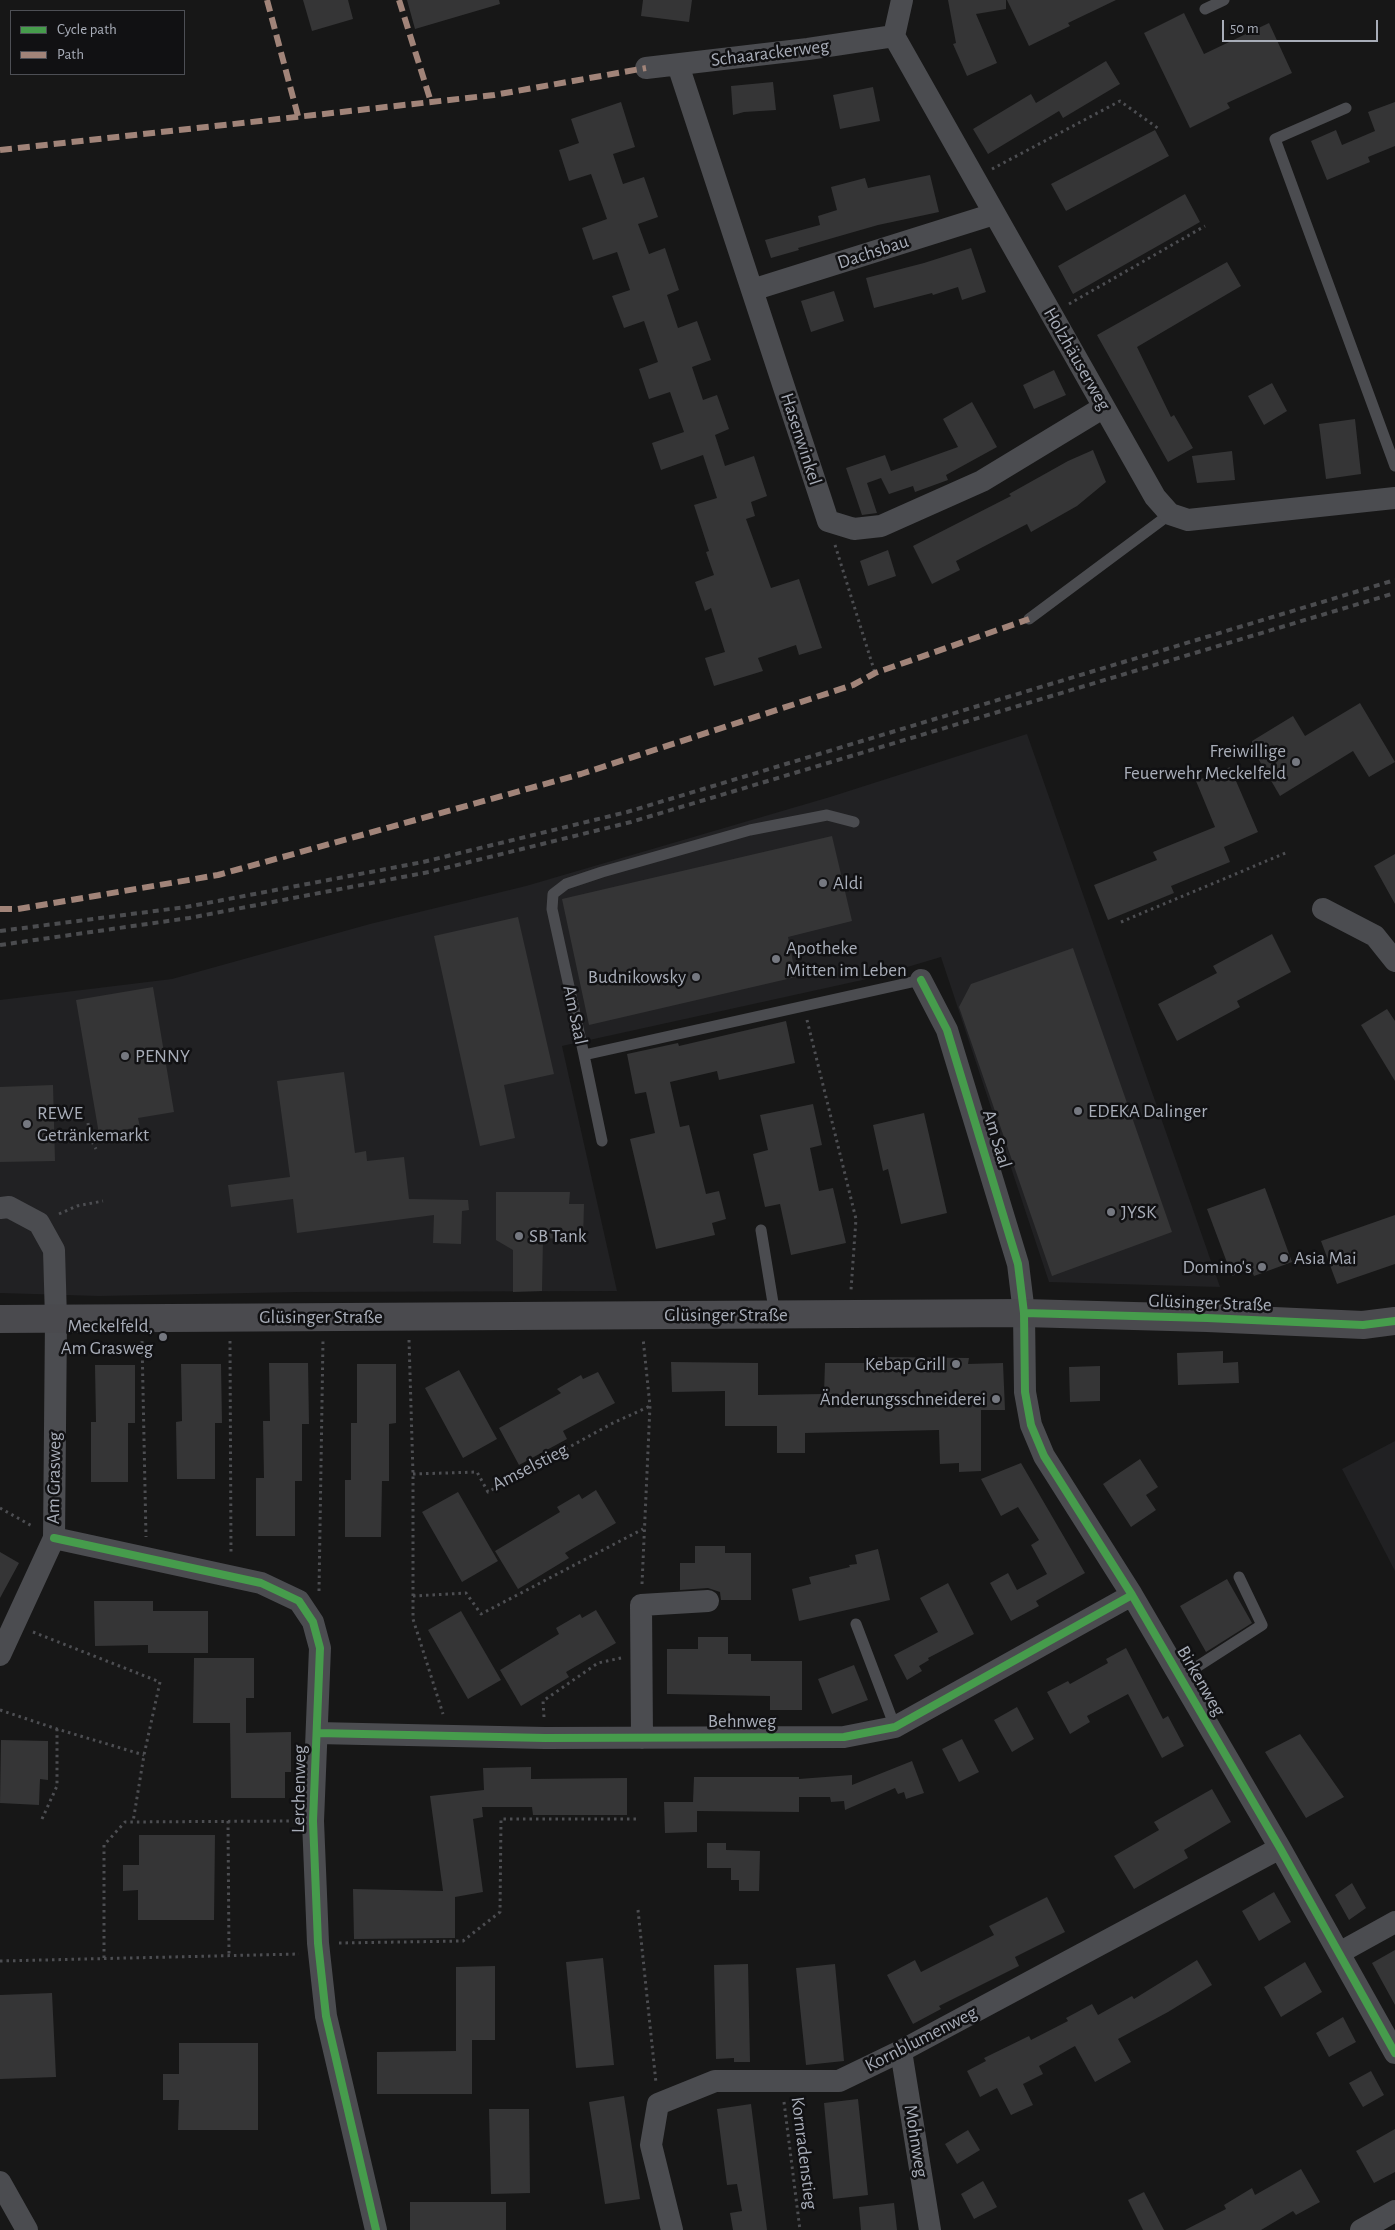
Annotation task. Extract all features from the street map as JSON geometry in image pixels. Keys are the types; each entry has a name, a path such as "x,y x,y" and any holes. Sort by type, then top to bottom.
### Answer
{"main road":[{"name":"Glüsinger Straße","path":"0,1319 1024,1313 1363,1325 1395,1321"}],"street":[{"path":"894,36 902,0"},
{"name":"Schaarackerweg","path":"646,68 894,36"},
{"name":"Holzhäuserweg","path":"894,36 1155,497 1170,514"},
{"name":"Hasenwinkel","path":"678,65 828,521"},
{"name":"Dachsbau","path":"752,290 994,214"},
{"path":"828,521 854,529 881,526 982,481 1104,407"},
{"path":"1170,514 1188,520 1395,498"},
{"path":"1323,909 1375,936 1395,960"},
{"name":"Am Saal","path":"921,980 947,1030 1018,1264 1024,1313"},
{"path":"0,1208 9,1207 40,1223 54,1250 56,1319"},
{"name":"Birkenweg","path":"1024,1313 1025,1392 1030,1425 1044,1456 1132,1595 1181,1677 1395,2052"},
{"name":"Am Grasweg","path":"0,1655 54,1538 56,1319"},
{"name":"Lerchenweg","path":"54,1538 261,1583 298,1601 312,1622 320,1648 313,1821 319,1948 326,2016 376,2230"},
{"name":"Behnweg","path":"317,1733 545,1738 844,1737 895,1726 1132,1595"},
{"path":"642,1738 641,1604 708,1601"},
{"name":"Kornblumenweg","path":"658,2104 715,2081 839,2081 902,2051 1280,1848"},
{"path":"1339,1953 1395,1922"},
{"name":"Mohnweg","path":"902,2051 930,2230"},
{"path":"658,2104 651,2145 672,2230"},
{"path":"0,2182 27,2230"},
{"path":"1361,2230 1395,2211"}],"lane":[{"path":"1204,9 1224,0"},
{"path":"1346,108 1276,139 1395,466"},
{"path":"1029,619 1170,514"},
{"name":"Am Saal","path":"854,822 827,815 750,830 668,852 566,884 553,894 552,909 584,1055 921,980"},
{"path":"584,1055 602,1141"},
{"path":"761,1230 775,1315"},
{"path":"1181,1677 1262,1625 1239,1576"},
{"path":"856,1624 895,1726"}],"path":[{"path":"974,178 1120,101 1159,129"},
{"path":"1051,314 1205,226"},
{"path":"828,521 874,673"},
{"path":"1121,922 1288,852"},
{"path":"804,1007 856,1219 850,1314"},
{"path":"88,1123 90,1138 96,1149"},
{"path":"40,1223 77,1206 103,1201"},
{"path":"640,1315 650,1406 641,1604"},
{"path":"142,1317 146,1558"},
{"path":"312,1622 319,1599 323,1317"},
{"path":"409,1317 413,1474 413,1619 449,1735"},
{"path":"230,1318 232,1576"},
{"path":"0,1508 54,1538"},
{"path":"413,1596 466,1593 482,1614 643,1529"},
{"path":"14,1624 160,1682 132,1822"},
{"path":"545,1738 543,1701 598,1663 641,1654"},
{"path":"0,1710 144,1755"},
{"path":"42,1819 57,1786 57,1729"},
{"path":"0,1961 229,1955 319,1948 463,1941 500,1912 501,1819 638,1819"},
{"path":"228,1821 229,1955"},
{"path":"104,1958 104,1845 126,1822 313,1821"},
{"path":"638,1910 658,2104"}],"shaded area":[{"path":"1027,734 1220,1287 1049,1282 941,957 867,979 562,1046 617,1291 299,1292 99,1296 0,1293 0,1000 172,979 370,924 526,886 830,797"},
{"path":"1395,1441 1395,1571 1342,1469"}],"building":[{"path":"303,0 348,0 353,19 312,31"},
{"path":"407,0 499,0 500,4 415,29"},
{"path":"643,0 692,0 689,22 641,16"},
{"path":"948,0 1006,0 1006,9 976,14 997,63 967,76 953,44 956,43"},
{"path":"1007,0 1116,0 1068,23 1070,26 1029,46"},
{"path":"1184,13 1204,54 1269,23 1292,73 1227,103 1230,108 1190,128 1144,33"},
{"path":"1106,61 1120,84 1063,118 1059,111 988,154 973,129 1031,94 1036,103"},
{"path":"773,82 776,110 744,112 733,115 731,86"},
{"path":"873,87 880,121 840,129 833,95"},
{"path":"621,102 635,147 613,154 623,184 644,177 658,217 638,224 649,254 665,248 679,290 667,295 678,328 697,321 711,360 692,367 703,400 717,395 729,429 715,435 725,466 754,456 767,496 751,502 755,516 746,519 771,588 799,579 822,648 799,655 796,645 758,658 763,671 714,686 705,658 725,652 711,608 705,611 695,582 714,575 706,552 709,551 694,505 717,498 703,455 661,470 652,443 684,432 670,392 649,399 639,369 658,362 644,321 624,328 612,296 630,290 617,252 593,260 582,228 607,219 591,174 569,181 559,150 579,143 571,119"},
{"path":"1395,102 1395,146 1368,157 1370,162 1327,180 1311,141 1336,130 1342,145 1375,131 1368,112"},
{"path":"1155,130 1169,156 1066,211 1051,184"},
{"path":"930,175 939,212 878,225 798,248 799,250 771,258 765,240 820,225 818,216 837,210 831,187 865,178 868,188"},
{"path":"1185,194 1200,222 1073,294 1058,266"},
{"path":"971,248 986,292 962,300 958,287 933,295 932,293 874,308 866,278 924,263"},
{"path":"1227,262 1241,286 1137,347 1171,417 1174,415 1193,448 1168,462 1097,335"},
{"path":"834,291 844,321 811,332 801,301"},
{"path":"1054,370 1066,395 1034,409 1023,385"},
{"path":"1272,383 1287,411 1264,425 1248,396"},
{"path":"972,402 997,447 946,475 948,480 915,492 913,486 889,494 881,478 867,483 877,513 862,515 846,468 885,455 891,471 958,447 943,419"},
{"path":"1355,419 1361,474 1326,479 1319,424"},
{"path":"1093,450 1106,482 1077,506 1031,532 1027,524 956,561 960,570 932,584 913,546 1011,496 1009,494 1068,461"},
{"path":"1232,451 1235,480 1197,483 1192,456"},
{"path":"888,550 896,576 868,586 860,561"},
{"path":"1360,703 1395,762 1369,777 1353,751 1280,796 1252,748 1252,741 1293,716 1305,736"},
{"path":"1230,767 1258,832 1224,847 1230,862 1171,886 1174,893 1108,920 1094,885 1157,860 1153,852 1215,827 1196,781"},
{"path":"832,836 852,921 788,937 796,977 589,1025 562,899"},
{"path":"1395,854 1395,904 1374,866"},
{"path":"518,917 554,1074 504,1085 515,1138 480,1146 434,936"},
{"path":"1272,934 1291,972 1237,1001 1240,1007 1177,1041 1158,1004 1217,973 1213,966"},
{"path":"1073,948 1172,1232 1052,1276 959,1007 971,984"},
{"name":"PENNY","path":"153,987 174,1112 138,1118 140,1127 99,1134 76,1000"},
{"path":"1387,1009 1395,1021 1395,1081 1361,1025"},
{"path":"786,1021 795,1063 719,1080 717,1071 670,1082 680,1127 689,1125 706,1194 719,1191 726,1219 712,1223 715,1235 656,1249 630,1139 655,1133 646,1092 635,1094 627,1054 678,1043 679,1046"},
{"path":"344,1072 355,1153 366,1151 367,1161 404,1157 409,1199 468,1200 469,1210 462,1211 461,1244 433,1243 434,1215 297,1233 293,1199 231,1207 228,1185 290,1177 277,1081"},
{"name":"REWE Getränkemarkt","path":"53,1085 55,1161 0,1162 0,1087"},
{"path":"813,1104 822,1145 810,1148 819,1191 833,1188 846,1243 791,1255 780,1204 765,1207 753,1154 768,1150 760,1115"},
{"path":"924,1113 947,1213 901,1224 888,1169 883,1171 873,1125"},
{"path":"1265,1188 1292,1262 1254,1276 1251,1269 1232,1276 1207,1209"},
{"path":"496,1192 570,1192 569,1204 584,1204 583,1240 543,1238 542,1291 513,1292 513,1250 496,1240"},
{"path":"1395,1215 1395,1264 1337,1284 1321,1241"},
{"path":"1223,1351 1223,1363 1238,1362 1239,1383 1178,1385 1177,1353"},
{"path":"878,1357 969,1358 968,1364 1003,1363 1005,1410 981,1410 981,1471 959,1472 959,1463 940,1464 939,1430 805,1433 805,1453 777,1453 777,1426 725,1426 725,1391 672,1392 671,1362 758,1363 758,1395 824,1394 825,1363 878,1363"},
{"path":"269,1363 308,1363 309,1424 302,1424 302,1481 295,1481 295,1536 256,1536 256,1478 264,1478 263,1421 270,1421"},
{"path":"181,1364 221,1364 222,1423 215,1423 215,1479 177,1479 176,1422 182,1421"},
{"path":"357,1364 396,1364 396,1423 389,1424 389,1481 382,1481 381,1537 345,1537 345,1480 351,1480 351,1423 357,1423"},
{"path":"95,1365 135,1365 135,1423 128,1423 128,1482 91,1482 91,1422 96,1422"},
{"path":"1100,1366 1100,1401 1070,1402 1069,1367"},
{"path":"459,1370 497,1439 463,1458 425,1388"},
{"path":"598,1372 615,1403 563,1431 567,1439 519,1465 499,1428 561,1393 557,1389 581,1375 583,1379"},
{"path":"1140,1459 1158,1487 1146,1495 1156,1510 1131,1527 1103,1484"},
{"path":"1021,1463 1085,1573 1036,1601 1039,1606 1011,1621 990,1583 1008,1573 1017,1590 1047,1574 1031,1545 1039,1540 1018,1507 1001,1516 981,1479"},
{"path":"596,1490 616,1523 565,1553 569,1558 518,1589 495,1551 560,1512 557,1507 579,1494 582,1499"},
{"path":"458,1492 498,1561 462,1582 422,1512"},
{"path":"695,1546 725,1546 725,1553 751,1553 751,1600 721,1600 720,1592 708,1588 680,1590 680,1563 695,1563"},
{"path":"878,1549 890,1600 799,1621 792,1589 811,1584 809,1577 857,1564 855,1555"},
{"path":"0,1552 19,1563 0,1598"},
{"path":"1227,1579 1252,1623 1206,1652 1180,1606"},
{"path":"948,1583 974,1634 928,1658 929,1660 919,1666 922,1671 907,1680 894,1655 938,1632 920,1598"},
{"path":"94,1601 153,1601 153,1611 208,1611 208,1653 148,1653 148,1645 95,1646"},
{"path":"596,1610 616,1643 566,1672 569,1677 521,1706 500,1670 559,1634 556,1628 580,1614 582,1618"},
{"path":"461,1611 501,1680 468,1699 428,1630"},
{"path":"698,1637 728,1637 728,1654 751,1654 751,1661 802,1661 802,1710 770,1710 770,1696 667,1694 667,1649 698,1649"},
{"path":"1126,1648 1163,1719 1168,1716 1184,1746 1162,1758 1128,1694 1087,1716 1090,1722 1070,1734 1047,1692 1068,1681 1070,1684 1108,1663 1106,1659"},
{"path":"194,1658 254,1658 254,1698 246,1698 246,1733 291,1732 291,1772 285,1772 285,1798 231,1798 230,1723 193,1723"},
{"path":"854,1665 868,1700 832,1714 818,1679"},
{"path":"1017,1707 1034,1739 1012,1752 994,1720"},
{"path":"1300,1734 1344,1797 1306,1818 1265,1752"},
{"path":"962,1739 979,1772 959,1782 942,1749"},
{"path":"1,1740 48,1741 48,1780 40,1779 39,1805 0,1803"},
{"path":"912,1761 924,1793 906,1799 904,1792 898,1794 895,1788 845,1810 844,1801 831,1802 830,1797 799,1797 799,1812 697,1811 697,1832 665,1833 664,1802 693,1802 694,1777 799,1777 799,1779 852,1775 852,1785"},
{"path":"531,1767 531,1779 627,1778 627,1815 533,1815 532,1807 482,1807 483,1817 473,1819 483,1892 455,1897 455,1938 354,1939 353,1889 443,1891 430,1796 484,1790 483,1768"},
{"path":"1212,1789 1231,1822 1184,1850 1188,1858 1134,1889 1114,1856 1159,1830 1154,1822"},
{"path":"139,1835 215,1835 214,1920 138,1920 138,1890 123,1891 123,1865 139,1865"},
{"path":"707,1843 726,1843 726,1850 760,1851 759,1891 739,1891 739,1880 731,1880 731,1868 707,1868"},
{"path":"1352,1883 1366,1908 1349,1920 1335,1895"},
{"path":"1274,1892 1291,1922 1259,1941 1242,1911"},
{"path":"1047,1897 1065,1932 1015,1957 1019,1966 939,2006 941,2009 913,2024 887,1975 915,1960 921,1972 994,1935 989,1926"},
{"path":"1395,1950 1395,2005 1372,1963"},
{"path":"603,1958 614,2065 576,2068 566,1962"},
{"path":"1197,1960 1212,1985 1118,2039 1131,2062 1095,2082 1075,2046 1039,2066 1043,2074 1023,2084 1033,2105 1011,2115 997,2088 980,2097 967,2071 986,2061 984,2058 1029,2036 1031,2040 1068,2021 1066,2018 1092,2004 1098,2015 1132,1996 1134,1999"},
{"path":"1305,1962 1322,1992 1281,2017 1264,1987"},
{"path":"748,1964 750,2062 734,2062 734,2058 716,2059 714,1965"},
{"path":"835,1964 844,2061 806,2065 796,1968"},
{"path":"495,1966 495,2040 472,2040 472,2094 377,2094 377,2052 456,2051 456,1967"},
{"path":"52,1993 56,2077 0,2079 0,1995"},
{"path":"1343,2017 1356,2042 1329,2057 1316,2033"},
{"path":"179,2043 258,2043 258,2130 178,2130 179,2100 163,2100 163,2074 179,2074"},
{"path":"1371,2071 1384,2095 1363,2107 1349,2083"},
{"path":"624,2096 640,2199 605,2204 589,2102"},
{"path":"858,2099 868,2195 833,2199 824,2103"},
{"path":"751,2104 767,2230 733,2230 730,2213 742,2211 737,2184 727,2185 717,2109"},
{"path":"489,2109 529,2109 530,2193 491,2194"},
{"path":"1395,2129 1395,2172 1374,2183 1356,2151"},
{"path":"968,2130 980,2150 957,2164 945,2144"},
{"path":"1301,2169 1320,2202 1296,2215 1293,2211 1261,2230 1185,2230 1226,2209 1224,2205 1252,2188 1255,2195"},
{"path":"983,2181 997,2207 974,2219 961,2194"},
{"path":"1144,2192 1164,2230 1143,2230 1128,2200"},
{"path":"410,2202 506,2202 506,2230 410,2230"},
{"path":"894,2203 897,2230 861,2230 859,2207"}],"railway":[{"path":"0,931 186,907 423,862 627,812 1395,580"},
{"path":"0,945 189,918 429,872 631,822 1395,593"}],"marked path":[{"path":"267,0 298,116"},
{"path":"399,0 431,102"},
{"path":"0,150 494,95 646,68"},
{"path":"0,909 18,909 218,875 581,774 853,685 875,673 1029,619"}],"cycle path":[{"path":"921,980 947,1030 1018,1264 1024,1313 1025,1392 1031,1425 1044,1456 1132,1595 1280,1848 1395,2053"},
{"path":"1024,1313 1363,1325 1395,1321"},
{"path":"54,1538 261,1583 299,1601 313,1622 320,1648 313,1821 318,1943 326,2016 376,2230"},
{"path":"317,1733 545,1738 844,1737 895,1727 1132,1595"}],"place":[{"name":"Freiwillige Feuerwehr Meckelfeld","path":"1296,762"},
{"name":"Aldi","path":"823,883"},
{"name":"Apotheke Mitten im Leben","path":"776,959"},
{"name":"Budnikowsky","path":"696,977"},
{"name":"PENNY","path":"125,1056"},
{"name":"EDEKA Dalinger","path":"1078,1111"},
{"name":"REWE Getränkemarkt","path":"27,1124"},
{"name":"JYSK","path":"1111,1212"},
{"name":"SB Tank","path":"519,1236"},
{"name":"Asia Mai","path":"1284,1258"},
{"name":"Domino's","path":"1262,1267"},
{"name":"Meckelfeld, Am Grasweg","path":"163,1337"},
{"name":"Kebap Grill","path":"956,1364"},
{"name":"Änderungsschneiderei","path":"996,1399"}]}
